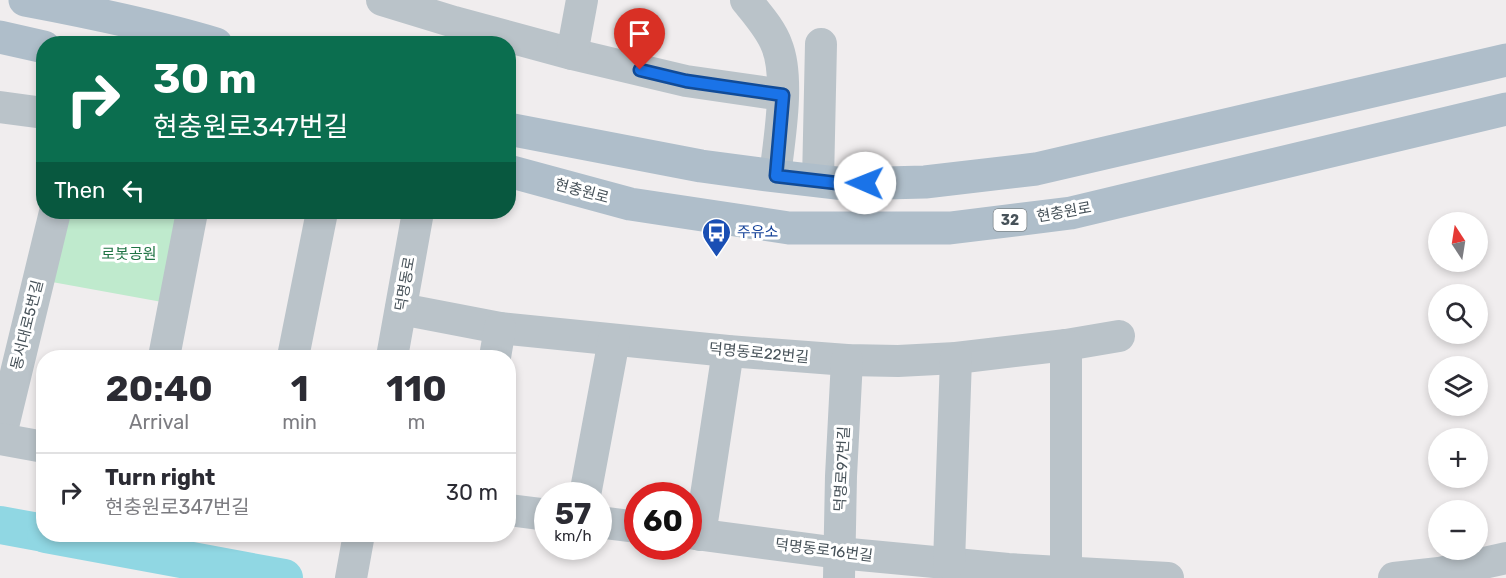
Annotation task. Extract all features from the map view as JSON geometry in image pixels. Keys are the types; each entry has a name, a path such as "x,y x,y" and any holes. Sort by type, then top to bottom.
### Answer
{"main road":[{"path":"25,0 95,6 188,36"},
{"path":"0,37 36,45"},
{"path":"516,131 701,166 776,176 845,184 925,182 1036,169 1506,60"},
{"name":"현충원로","path":"516,173 630,204 789,228 950,228 1071,213 1506,109"}],"street":[{"path":"382,0 457,11 572,54 686,81 783,95"},
{"path":"572,54 582,0"},
{"path":"746,0 761,19 777,46 782,69 783,95 776,176"},
{"path":"818,181 820,44"},
{"path":"0,107 36,112"},
{"name":"동서대로5번길","path":"36,446 0,439 53,219"},
{"path":"165,350 191,219"},
{"path":"294,350 321,219"},
{"name":"덕명동로","path":"393,350 417,219"},
{"name":"덕명동로22번길","path":"401,309 497,343 614,340 848,360 897,361 956,358 1066,345 1119,336"},
{"path":"587,482 614,340"},
{"path":"1066,345 1066,572"},
{"name":"덕명동로16번길","path":"702,491 728,351"},
{"path":"949,563 956,358"},
{"name":"덕명로97번길","path":"839,565 841,476 848,360"},
{"path":"516,511 534,513"},
{"name":"덕명동로16번길","path":"702,536 839,565 949,563 1008,569 1168,578"},
{"path":"351,578 358,542"},
{"path":"1394,578 1439,573 1506,558"}],"green space":[{"name":"로봇공원","path":"68,219 178,219 162,302 52,282"}],"waterway":[{"path":"0,525 36,532"},
{"path":"89,542 284,578"}],"place":[{"name":"주유소","path":"716,258"}],"route":[{"path":"640,70 686,81 783,95 776,176 845,184 865,183"}]}
